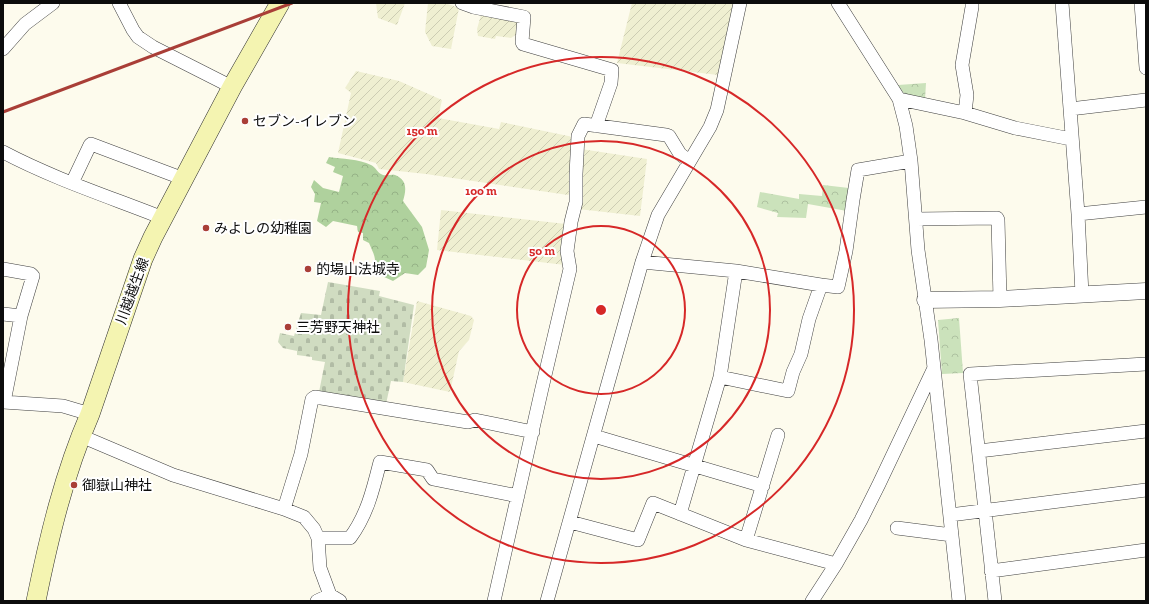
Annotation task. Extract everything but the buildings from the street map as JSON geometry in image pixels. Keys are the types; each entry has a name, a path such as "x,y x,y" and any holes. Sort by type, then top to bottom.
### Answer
{"main road":[{"name":"川越越生線","path":"36,601 58,501 69,467 90,414 143,259 232,87 280,3"}],"street":[{"path":"3,49 25,24 53,3"},
{"path":"119,3 138,37 153,47 232,87"},
{"path":"462,3 473,7 524,17 523,44 612,70 611,83 596,126"},
{"path":"547,601 642,262 658,215 710,127 717,110 740,3"},
{"path":"838,3 899,98 906,126 911,161 918,250 931,340 959,601"},
{"path":"965,113 967,95 962,65 972,3"},
{"path":"1062,3 1071,139 1078,214 1082,294"},
{"path":"1142,3 1146,68"},
{"path":"899,98 965,113 1015,128 1071,139"},
{"path":"1070,109 1146,100"},
{"path":"494,601 570,269 567,251 571,222 576,202 578,136 584,124 666,135 669,136 680,154 690,161"},
{"path":"72,183 91,144 184,179"},
{"path":"3,152 22,162 72,183 163,218"},
{"path":"642,262 736,271 838,287 846,251 858,170 911,161"},
{"path":"1078,214 1146,207"},
{"path":"916,219 997,218 1000,299"},
{"path":"3,269 31,274 33,276 21,316 3,402 63,406 90,414"},
{"path":"680,514 720,377 736,271"},
{"path":"720,377 788,391 793,372 801,354 809,319 821,285"},
{"path":"925,300 1000,299 1146,291"},
{"path":"3,314 21,316"},
{"path":"995,601 970,374 1146,366"},
{"path":"812,601 836,564 880,484 934,368"},
{"path":"284,508 301,454 312,399 315,397 468,422 476,420 533,432"},
{"path":"979,451 1146,431"},
{"path":"746,540 778,435"},
{"path":"81,436 173,475 284,508 304,517 314,529 318,538 320,568 335,598 317,601"},
{"path":"594,436 762,486"},
{"path":"318,538 350,538 359,527 371,498 380,462 427,470 433,479 518,496"},
{"path":"950,515 1146,490"},
{"path":"570,522 638,540 653,503 746,540 836,564"},
{"path":"897,528 952,535"},
{"path":"991,571 1146,550"}],"green space":[{"path":"376,3 405,3 397,25 378,18"},
{"path":"428,3 445,3 459,8 451,49 432,46 425,32"},
{"path":"632,3 735,3 718,75 617,63"},
{"path":"481,15 515,20 519,24 517,36 515,35 511,38 496,36 495,39 478,36 477,29"},
{"path":"356,71 399,81 442,100 438,118 499,129 501,122 573,137 571,192 568,195 426,174 379,169 376,163 338,153 351,93 345,88"},
{"path":"926,83 925,100 905,95 898,85"},
{"path":"581,149 647,159 640,216 578,209"},
{"path":"329,157 356,160 366,163 373,166 381,174 395,175 402,180 405,186 403,201 422,227 429,250 426,267 418,275 405,273 393,281 382,276 375,267 375,257 369,243 363,240 363,233 358,232 357,226 333,221 326,227 317,221 321,203 314,202 315,194 311,187 314,180 323,188 339,192 343,176 333,172 335,167 326,163"},
{"path":"823,185 849,188 847,211 808,204 806,218 777,217 778,213 757,207 760,192 799,199 799,194 822,196"},
{"path":"441,210 566,224 565,265 437,250"},
{"path":"328,282 380,291 379,296 414,305 403,382 391,381 386,404 319,392 325,362 312,360 312,357 297,355 297,351 283,348 278,342 280,333 294,336 301,313 321,315"},
{"path":"417,301 471,316 474,320 469,340 459,351 450,392 403,382"},
{"path":"959,318 963,373 942,374 938,320"}],"railway":[{"path":"3,112 292,3"}],"place":[{"name":"セブン-イレブン","path":"245,121"},
{"name":"みよしの幼稚園","path":"206,228"},
{"name":"的場山法城寺","path":"308,269"},
{"name":"三芳野天神社","path":"288,327"},
{"name":"御嶽山神社","path":"74,485"}]}
